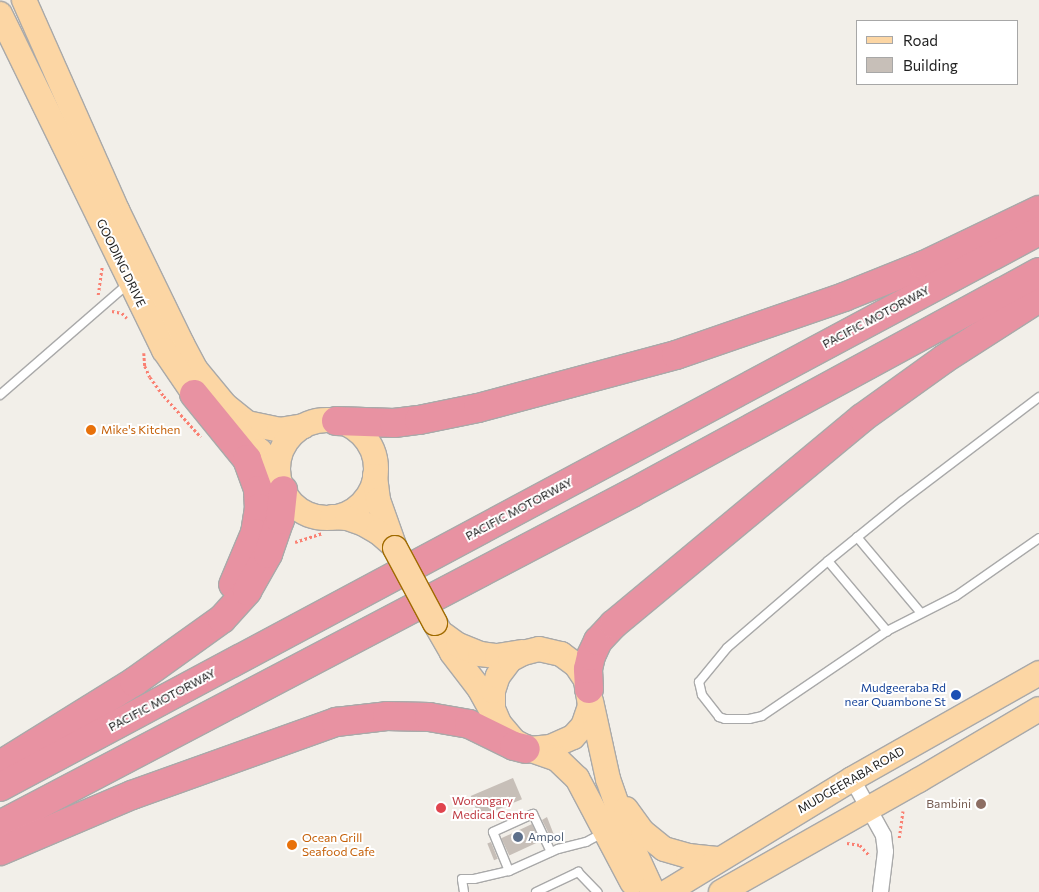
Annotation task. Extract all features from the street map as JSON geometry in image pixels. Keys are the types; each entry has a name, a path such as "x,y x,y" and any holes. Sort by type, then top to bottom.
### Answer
{"highway":[{"path":"336,421 387,423 419,420 478,408 676,355 844,297 924,265 1039,210"},
{"name":"PACIFIC MOTORWAY","path":"0,788 1039,231"},
{"path":"0,825 632,492 1039,272"},
{"path":"590,692 588,669 591,656 598,641 614,624 862,418 944,358 1039,298"},
{"path":"167,659 203,626 231,589 255,533 259,514 258,490 250,466 238,447 216,424 194,394"},
{"path":"0,765 134,682 222,619 247,591 261,568 274,539 281,514 282,488"},
{"path":"0,851 132,795 336,722 386,716 429,717 469,724 514,746 528,749"}],"main road":[{"name":"GOODING DRIVE","path":"24,0 117,210 196,370 225,405 246,423 279,430 304,426"},
{"name":"GOODING DRIVE","path":"0,14 164,350 194,394 260,451 271,465 282,488"},
{"path":"329,525 299,509 282,488 278,472 282,451 291,436 304,426 321,421 336,421 351,426 365,438 373,453 376,472 376,496 395,548 452,653 479,688 509,736 528,749 553,757 570,770 581,784 636,892"},
{"path":"329,525 363,502 372,488 376,472"},
{"path":"329,525 348,518 378,532 395,548"},
{"path":"437,626 454,643 480,654 506,655 528,650 551,650 567,657 584,674 590,692 603,759 611,818 606,832"},
{"path":"497,719 492,700 498,676 510,660 528,650"},
{"name":"MUDGEERABA ROAD","path":"667,892 717,859 852,778 1039,674"},
{"path":"528,749 556,746 577,733 589,712 590,692"},
{"path":"721,892 869,809 1039,709"},
{"path":"603,759 630,842 653,892"},
{"path":"613,792 643,832 660,846 688,856 717,859"}],"street":[{"path":"852,778 880,828 885,843 880,892"}],"lane":[{"path":"0,395 130,282"},
{"path":"1039,397 828,560 727,648 700,682 702,695 719,717 734,720 749,719 768,713 887,631 956,596 1039,538"},
{"path":"857,537 921,613"},
{"path":"828,560 887,631"},
{"path":"509,871 493,832 533,814 551,852"},
{"path":"464,892 462,879 474,879 509,871 551,852 586,842 606,832"},
{"path":"536,892 546,890 578,872 597,892"}],"path":[{"path":"292,542 329,525"},
{"path":"844,844 860,845 869,857 874,855"}],"building":[{"path":"513,778 522,799 480,817 471,796"},
{"path":"547,817 554,835 550,836 542,820"},
{"path":"532,824 540,841 509,856 501,838"},
{"path":"491,842 498,859 494,860 487,843"}],"place":[{"name":"Mike's Kitchen","path":"91,430"},
{"name":"Mudgeeraba Rd near Quambone St","path":"956,695"},
{"name":"Bambini","path":"981,804"},
{"name":"Worongary Medical Centre","path":"441,808"},
{"name":"Ampol","path":"518,837"},
{"name":"Ocean Grill Seafood Cafe","path":"292,845"}]}
